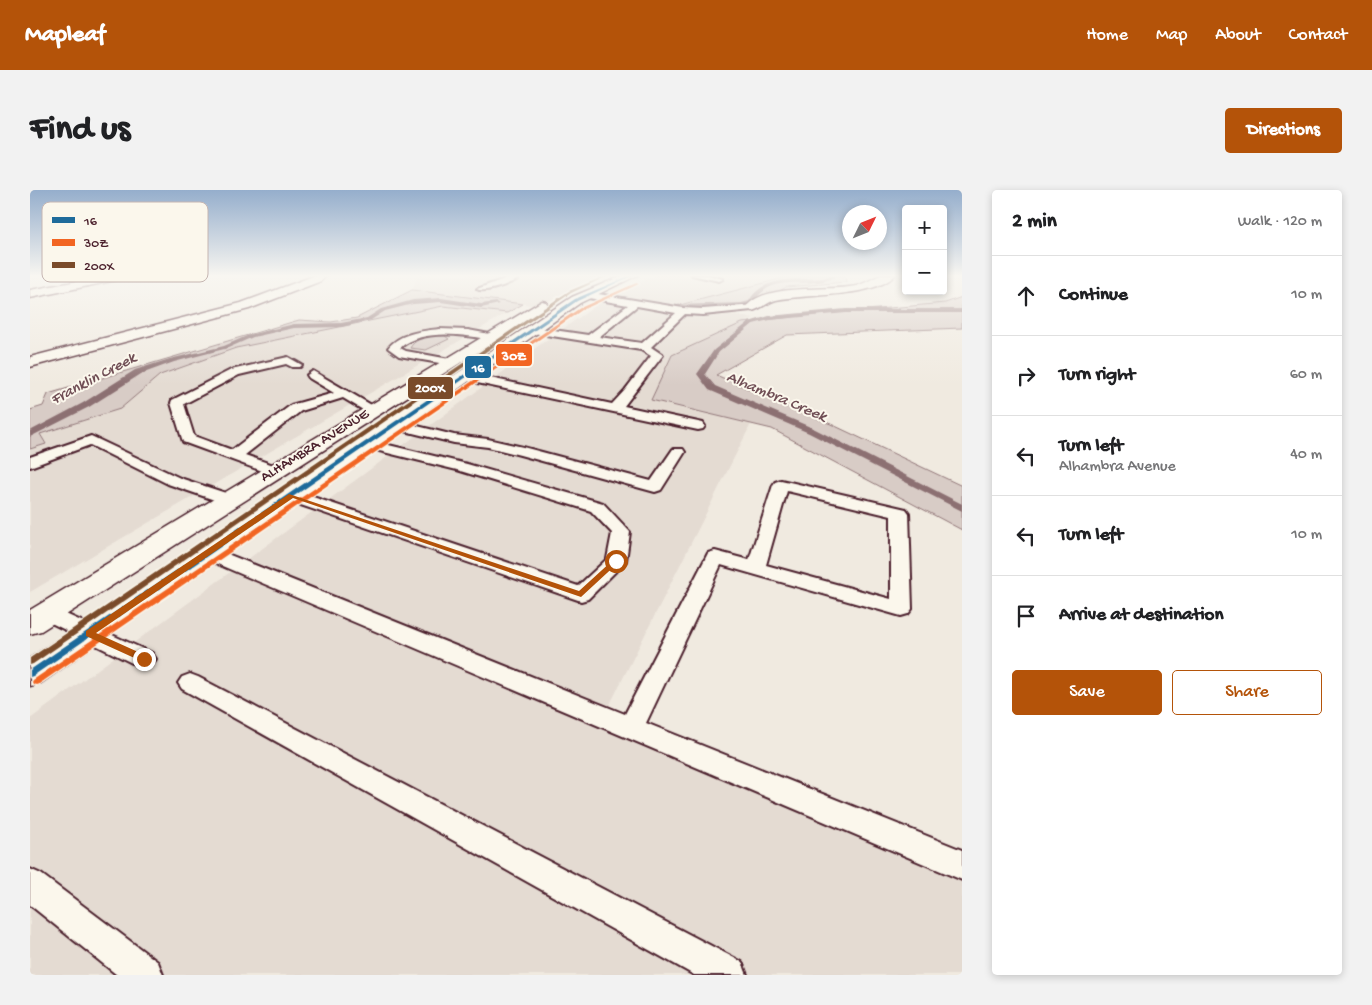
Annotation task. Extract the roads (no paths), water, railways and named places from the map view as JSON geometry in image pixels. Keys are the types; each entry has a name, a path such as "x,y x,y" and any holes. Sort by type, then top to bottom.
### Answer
{"main road":[{"path":"30,362 223,312"},
{"name":"ALHAMBRA AVENUE","path":"36,619 532,312"},
{"name":"ALHAMBRA AVENUE","path":"30,674 561,312"}],"lane":[{"path":"590,338 624,312"},
{"path":"644,347 681,312"},
{"path":"533,330 644,347 657,355 629,393 614,408"},
{"path":"450,362 403,354 393,348 398,340 434,332 473,333 491,337"},
{"path":"276,471 188,439 177,403 235,372 288,360 296,365"},
{"path":"313,375 373,410"},
{"path":"467,377 698,426"},
{"path":"234,456 296,408 343,394"},
{"path":"397,424 454,439 488,443 522,451 655,487 678,452"},
{"path":"30,462 91,440 174,480 229,500"},
{"path":"292,496 581,594 616,561 620,532 597,507 462,467 368,444"},
{"path":"632,728 715,557 901,609 900,513 781,485 756,568"},
{"path":"208,553 962,865"},
{"path":"36,619 90,634 144,659"},
{"path":"190,683 729,975"},
{"path":"30,885 145,975"}],"waterway":[{"name":"Franklin Creek","path":"30,434 86,405 138,372 172,360 226,347 251,336 294,326 341,325 369,319 380,312"},
{"name":"Alhambra Creek","path":"842,312 769,318 751,323 716,351 701,374 712,388 812,431 962,508"}]}
